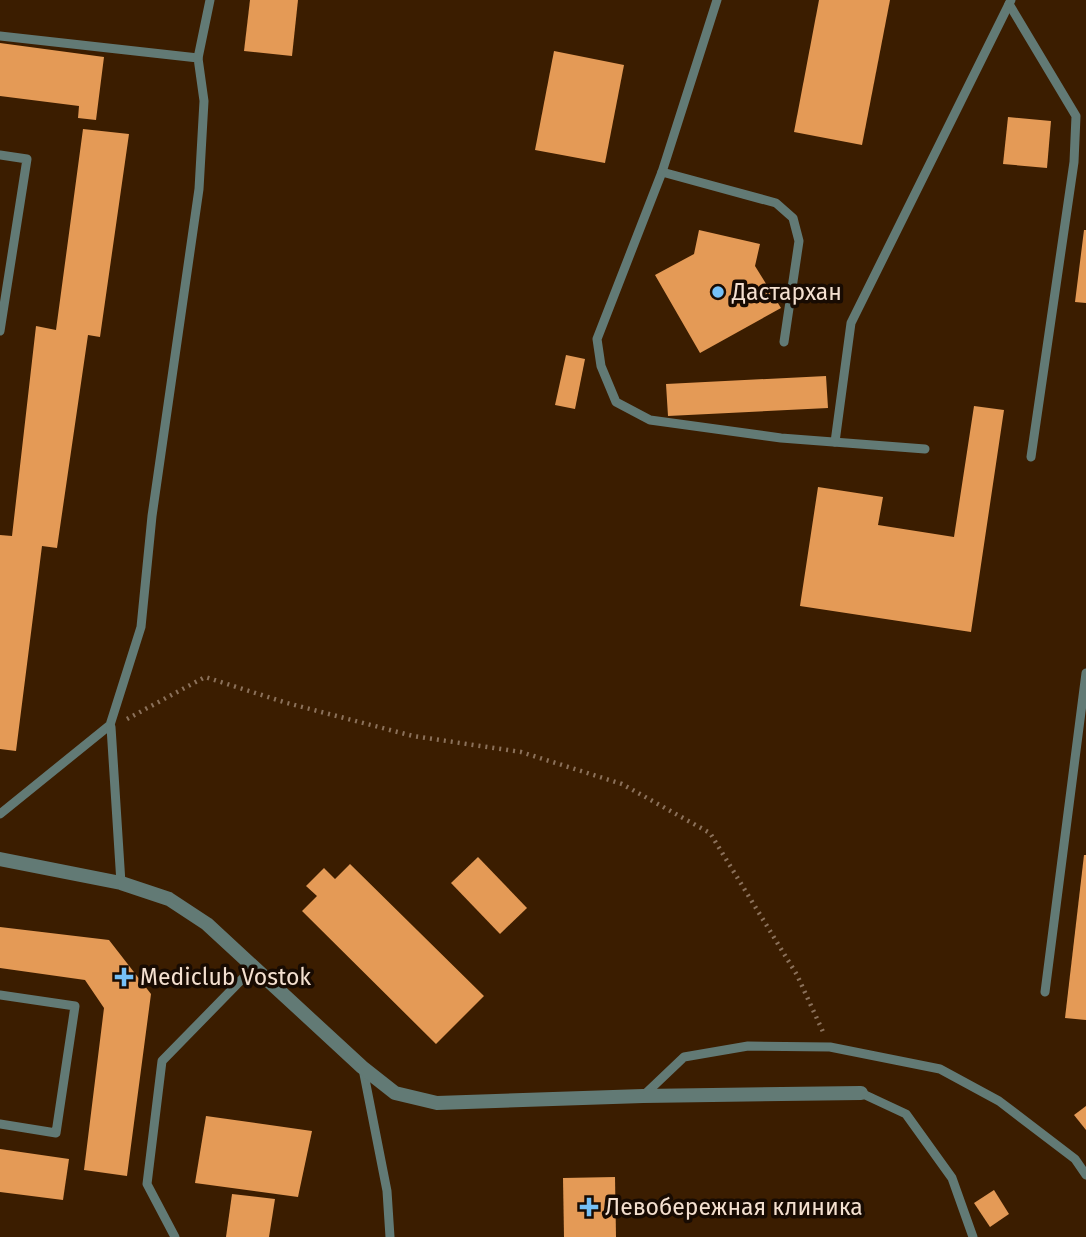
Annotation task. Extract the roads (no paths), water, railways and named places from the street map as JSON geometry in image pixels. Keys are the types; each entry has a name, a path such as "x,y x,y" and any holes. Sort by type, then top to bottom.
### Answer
{"street":[{"path":"0,859 121,883 169,899 207,924 362,1067 395,1093 437,1103 643,1096 861,1093"}],"lane":[{"path":"0,814 110,725 141,627 152,516 199,189 204,101 198,58 211,0"},
{"path":"717,0 662,172 597,340 601,366 616,402 650,420 781,438 925,449"},
{"path":"835,442 851,323 1010,2"},
{"path":"1010,2 1076,116 1074,162 1031,457"},
{"path":"0,36 198,58"},
{"path":"0,155 27,159 0,331"},
{"path":"662,172 776,203 793,218 799,241 784,342"},
{"path":"1045,992 1086,673"},
{"path":"111,727 121,883"},
{"path":"175,1237 147,1184 162,1061 253,968"},
{"path":"0,995 75,1006 56,1133 0,1124"},
{"path":"643,1096 684,1056 748,1046 830,1047 940,1069 999,1101 1075,1159 1086,1175"},
{"path":"362,1067 387,1191 390,1237"},
{"path":"861,1093 906,1114 953,1178 973,1237"}],"place":[{"name":"Дастархан","path":"718,292"},
{"name":"Mediclub Vostok","path":"124,977"},
{"name":"Левобережная клиника","path":"589,1207"}]}
